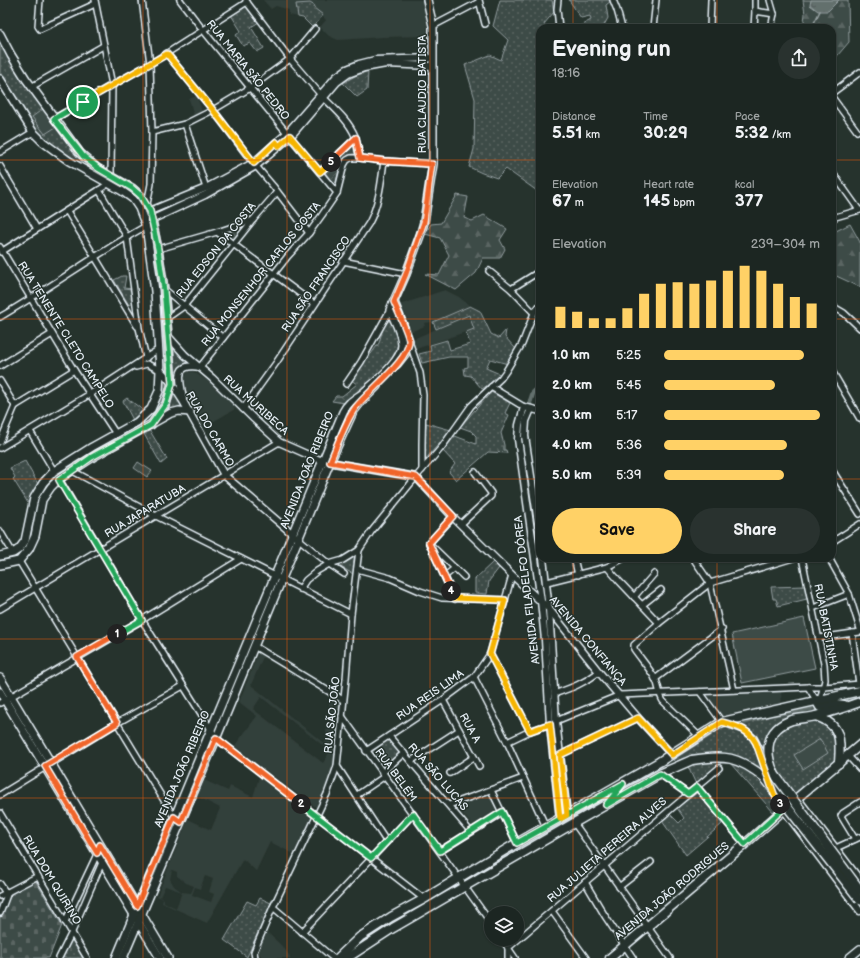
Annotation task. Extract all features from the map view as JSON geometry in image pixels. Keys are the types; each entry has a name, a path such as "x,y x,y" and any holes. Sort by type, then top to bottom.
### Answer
{"main road":[{"name":"RUA CLAUDIO BATISTA","path":"394,302 406,274 424,222 432,164 433,26 427,0"},
{"path":"0,34 17,66 31,87 83,156 98,168 132,188 147,204 150,211 153,219 164,290 171,382 166,404 151,425"},
{"path":"0,79 33,132 56,153 122,191 133,199 139,208 146,226 151,260 157,308 162,372 159,391 151,408 137,422 92,447 54,471 43,483 32,504 25,541 13,553 0,556"},
{"path":"151,260 160,259"},
{"path":"390,310 394,302"},
{"path":"394,302 409,341"},
{"name":"AVENIDA JOÃO RIBEIRO","path":"123,958 282,580 322,461 346,406 382,375 401,351 401,340 390,310"},
{"name":"AVENIDA JOÃO RIBEIRO","path":"116,958 274,576 296,537 353,412 403,358 409,341"},
{"path":"0,564 18,561 32,543 42,500 51,487 71,470 173,412 190,412"},
{"path":"0,678 5,700"},
{"path":"338,958 360,937 373,928 517,843 623,784 672,755 722,722 818,700 860,686"},
{"path":"0,692 106,854 168,958"},
{"path":"818,700 820,708 839,704 846,707"},
{"path":"860,702 816,716 792,720 781,726 772,736 768,745 768,758 775,775 860,890"},
{"path":"816,716 830,723 836,730 840,742 839,763"},
{"name":"AVENIDA JOÃO RODRIGUES","path":"610,958 619,954 625,946 647,926 745,844 783,809 860,746"},
{"path":"347,958 393,928 464,886 660,774 692,760 717,756 731,759 751,768 770,783 860,900"},
{"path":"48,765 102,862 160,958"},
{"path":"606,805 623,784"},
{"path":"493,858 504,863"},
{"path":"849,958 860,949"}],"street":[{"path":"40,0 38,26 40,29 43,29 95,2 112,85 111,175"},
{"path":"142,0 150,64 152,132 151,184 147,204"},
{"name":"RUA MARIA SÃO PEDRO","path":"180,0 288,135 337,193"},
{"path":"558,0 557,10 559,24"},
{"path":"613,0 621,24"},
{"path":"653,24 656,0"},
{"path":"710,24 711,0"},
{"path":"754,24 755,0"},
{"path":"770,0 774,14 772,24"},
{"path":"54,119 167,54 246,1 290,59 350,126 356,138 360,158 432,164"},
{"path":"433,26 479,1 485,24"},
{"path":"755,11 774,14"},
{"path":"152,132 184,124 213,110 250,88 290,59 316,29"},
{"path":"31,87 103,46"},
{"path":"167,54 213,110 309,233"},
{"path":"153,219 205,195 255,165 288,135 330,88 342,72 353,66 369,61 384,59 432,62"},
{"path":"836,90 860,72"},
{"path":"836,102 857,131"},
{"path":"184,124 206,188"},
{"path":"0,152 33,132"},
{"path":"320,172 356,138"},
{"name":"RUA MONSENHOR CARLOS COSTA","path":"200,367 309,233 337,193 346,161 351,158 360,158"},
{"name":"RUA SÃO FRANCISCO","path":"243,409 276,363 364,231 374,212 380,191 384,161"},
{"path":"150,211 206,188 255,165"},
{"path":"0,166 37,229"},
{"path":"836,178 859,210 836,217"},
{"path":"1,250 67,211 108,184"},
{"path":"99,190 127,237 139,328 146,358"},
{"name":"RUA EDSON DA COSTA","path":"167,318 184,306 277,192"},
{"path":"67,211 139,328"},
{"path":"158,249 253,220"},
{"path":"0,317 32,299 146,226"},
{"path":"217,232 314,304"},
{"name":"RUA TENENTE CLETO CAMPELO","path":"1,250 74,370 116,434"},
{"path":"343,261 406,274"},
{"path":"489,270 511,289 534,313"},
{"path":"511,289 536,273"},
{"path":"164,290 223,338"},
{"path":"126,308 136,308"},
{"path":"836,308 844,313 860,328"},
{"path":"346,384 361,362 390,310"},
{"name":"RUA SÃO JOÃO","path":"256,958 254,953 255,948 329,790 337,766 351,614 359,550 371,532 442,447 471,406 501,378 522,344 536,310"},
{"path":"0,366 52,334"},
{"name":"RUA MURIBECA","path":"168,336 279,442 322,461 416,477"},
{"path":"409,341 420,373 424,395 422,470"},
{"path":"0,448 90,394 159,349"},
{"path":"130,369 147,364 162,372"},
{"path":"183,401 180,372 189,366 200,367"},
{"path":"0,442 15,406 74,370"},
{"name":"RUA DO CARMO","path":"162,372 171,382 190,412 224,474 296,537 329,564 344,574"},
{"path":"836,380 860,419"},
{"path":"0,381 15,406"},
{"path":"491,387 527,408 536,410"},
{"name":"AVENIDA FILADELFO DÓREA","path":"527,408 525,436 536,509"},
{"name":"AVENIDA FILADELFO DÓREA","path":"527,408 519,425 518,439 536,560"},
{"path":"30,431 54,471"},
{"name":"RUA JAPARATUBA","path":"0,609 279,442"},
{"path":"71,470 156,516 351,614"},
{"path":"461,524 491,496 491,493 475,472"},
{"path":"836,476 860,514"},
{"name":"AVENIDA CONFIANÇA","path":"416,477 512,575 542,601 599,672 672,755"},
{"path":"59,480 142,620 216,738 424,899"},
{"path":"429,543 453,516"},
{"path":"836,539 860,524"},
{"path":"0,531 13,553"},
{"path":"429,543 464,577"},
{"path":"429,543 454,598"},
{"path":"300,589 307,578 329,564 343,560 359,550"},
{"path":"5,700 142,620 241,559"},
{"path":"18,561 174,817 181,822"},
{"name":"AVENIDA FILADELFO DÓREA","path":"536,562 542,601 550,724 564,817"},
{"name":"AVENIDA FILADELFO DÓREA","path":"544,562 547,582 564,817"},
{"path":"575,562 578,575"},
{"path":"547,582 607,567 616,562"},
{"path":"696,562 710,583 722,629 734,690"},
{"path":"699,736 662,701 655,679 634,647 636,642 710,583 780,562"},
{"name":"RUA BATISTINHA","path":"803,562 824,664 824,687 818,700"},
{"path":"819,638 860,631 849,594 832,562"},
{"path":"607,567 659,623"},
{"path":"445,576 456,568"},
{"path":"357,570 397,580 433,596 442,598 505,600"},
{"path":"634,597 654,574"},
{"name":"RUA REIS LIMA","path":"366,751 474,677 490,654 512,575"},
{"path":"642,605 661,590"},
{"path":"813,608 849,594"},
{"path":"655,679 722,629"},
{"path":"556,721 620,695 860,686 852,633"},
{"path":"254,646 343,700"},
{"path":"490,654 530,731"},
{"path":"554,694 590,680 599,672"},
{"path":"474,677 507,742 546,827"},
{"path":"0,795 117,723 183,686"},
{"path":"808,687 818,700"},
{"path":"700,692 722,722 744,730 754,738 760,750 774,794 783,809 860,911"},
{"name":"RUA A","path":"442,700 479,766"},
{"name":"RUA BELÉM","path":"342,716 484,913"},
{"path":"560,755 638,718"},
{"path":"507,742 530,731 550,724"},
{"path":"411,761 459,730"},
{"name":"RUA SÃO LUCAS","path":"389,736 471,832"},
{"path":"356,795 383,775 404,753"},
{"path":"848,756 860,769"},
{"path":"450,773 474,757"},
{"path":"337,766 386,841"},
{"name":"RUA JULIETA PEREIRA ALVES","path":"508,948 719,768"},
{"path":"660,774 688,794"},
{"path":"449,805 523,778"},
{"path":"697,787 745,844"},
{"path":"491,790 517,843"},
{"path":"797,798 858,874 860,880"},
{"path":"836,848 858,838 841,816 843,813 860,802"},
{"path":"440,851 502,812"},
{"name":"RUA DOM QUIRINO","path":"0,813 87,958"},
{"path":"302,932 413,814"},
{"path":"574,823 670,958"},
{"path":"65,922 100,845"},
{"path":"59,958 106,854"},
{"path":"619,888 651,862"},
{"path":"0,896 38,876"},
{"path":"585,882 605,916 634,958"},
{"path":"0,884 7,892"},
{"path":"0,913 7,892"},
{"path":"273,907 334,958"},
{"path":"552,911 586,958"},
{"path":"508,948 508,958"},
{"path":"508,948 515,958"}],"shaded area":[{"path":"263,0 423,0 428,36 338,40 329,36 320,27 326,20 322,16 313,28 303,18 289,15 289,10 276,6 271,9"},
{"path":"197,96 203,115 195,119 189,99"},
{"path":"445,290 459,297 470,306 433,322 424,323 425,326 410,332 399,305"},
{"path":"469,315 474,329 416,349 413,339"},
{"path":"188,371 194,372 211,383 229,400 235,409 204,427 188,400 184,377"},
{"path":"258,653 340,700 337,749 333,774 329,786 317,808 233,748 257,716 239,702","holes":["263,657 330,695 325,744 251,685","261,697 330,751 323,763 253,709"]},
{"path":"781,691 782,705 723,717 707,694"},
{"path":"260,774 312,816 294,854 270,842 256,871 243,859 207,923 162,903 163,899 157,896 188,819 211,830 220,808 196,796 204,780 228,791 230,786 253,797","holes":["172,870 177,872 177,876 186,883 194,886 191,893 182,892 174,886 170,879","205,876 213,879 209,892 214,894 211,902 192,895 195,887 200,889","165,886 182,892 176,908 164,902 164,899 160,897"]},
{"path":"489,795 497,811 474,827 455,805"},
{"path":"267,932 284,948 291,958 262,958 257,950"}],"green space":[{"path":"500,0 552,0 554,12 544,24 536,24 536,190 506,169 497,178 469,167 474,149 475,99 465,65 490,55 501,60 508,40 493,26"},
{"path":"569,0 611,1 606,5 608,18 605,24 584,24 591,20 590,16 581,18"},
{"path":"803,0 848,0 849,42 836,57 836,24 804,24 805,14"},
{"path":"310,3 323,15 313,28 303,18 298,17 296,4"},
{"path":"246,5 259,22 251,27 264,48 257,52 250,43 243,46 236,35 241,31 231,15"},
{"path":"0,38 83,164 67,154 65,156 46,142 35,130 0,74"},
{"path":"368,71 367,90 357,97 343,83"},
{"path":"43,109 56,127 45,134 32,117"},
{"path":"355,139 357,155 348,155 341,168 336,191 322,171"},
{"path":"339,156 342,158 335,186 324,171"},
{"path":"457,195 468,197 464,218 472,221 484,215 507,229 500,240 505,249 500,258 483,258 476,273 456,290 425,274 439,275 449,255 440,238 425,234 431,224 441,223"},
{"path":"850,224 860,242 860,287 836,276 836,231"},
{"path":"245,225 235,241 222,232"},
{"path":"122,276 126,276 124,288 132,289 133,304 129,305 114,280"},
{"path":"470,306 480,311 491,334 499,338 506,330 505,337 516,349 508,364 490,359 486,368 502,375 482,389 471,376 465,375 464,368 468,367 468,357 449,357 422,363 419,354 431,351 430,345 447,340 450,350 470,344 466,332 474,329 469,315 436,329 433,322"},
{"path":"388,321 392,321 394,324 398,337 397,349 393,357 374,378 344,403 332,401 336,396 342,396 357,384 351,380 367,355 371,354 379,343 383,328"},
{"path":"171,340 176,350 191,365 186,365 177,384 174,376"},
{"path":"173,389 185,410 163,415"},
{"path":"491,392 510,403 505,413 509,415 501,433 504,450 506,450 507,453 488,452 456,480 449,472 455,464 443,451 455,436 476,444 476,436 471,431 460,427"},
{"path":"127,398 144,411 133,420 123,401"},
{"path":"426,423 451,430 424,461"},
{"path":"150,431 167,459 161,464 144,434"},
{"path":"25,461 38,484 28,503 13,479 15,477 10,468"},
{"path":"138,462 152,471 147,477 134,468"},
{"path":"356,555 355,575 337,565"},
{"path":"493,562 499,568 489,581 487,594 475,593 475,579"},
{"path":"805,586 807,599 778,606 776,599 773,599 771,587"},
{"path":"804,618 815,668 742,683 732,634"},
{"path":"823,705 838,740 836,761 774,813 730,763 721,763 697,783 695,782 684,758 675,762 673,760 722,727 769,715"},
{"path":"389,736 404,755 385,770 370,750"},
{"path":"820,739 828,753 803,769 794,755"},
{"path":"698,792 722,824 686,855 662,821 670,814 679,823 684,818 677,808"},
{"path":"35,880 62,925 49,958 0,958 0,918 11,893"},
{"path":"260,898 271,903 247,957 224,940 247,901 256,905"},
{"path":"71,939 83,958 62,958"}],"water":[{"path":"811,0 839,0 828,11 818,11 810,5"}],"waterway":[{"path":"814,24 820,11"},
{"path":"151,232 154,254"},
{"path":"154,409 162,396 165,382 157,268"},
{"path":"527,411 533,393 536,390"},
{"path":"524,420 520,434 536,533"},
{"path":"0,561 16,558 24,552 28,543 32,522"},
{"path":"541,562 542,570"},
{"path":"547,619 548,639"},
{"path":"836,702 860,696"},
{"path":"774,714 811,708"},
{"path":"745,722 766,716"},
{"path":"627,786 709,735"},
{"path":"457,883 599,803"},
{"path":"354,948 374,932"}],"route":[{"path":"167,54 254,163 276,142 279,146 290,136 320,172 356,138 360,158 432,164 430,189 421,233 394,302 409,341 406,354 357,406 330,462 416,477 453,516 429,543 454,598 505,600 490,654 530,731 550,724 560,819 567,815 560,755 638,718 672,755 722,722 736,726 752,735 760,750 774,794 783,809 767,825 745,844 697,787 688,794 660,774 606,805 623,784 517,843 502,812 440,851 413,814 371,858 216,738 181,822 174,817 137,906 100,845 97,853 45,766 117,723 77,657 142,620 59,480 71,470 92,457 151,425 166,404 172,384 164,290 153,219 147,204 132,188 90,163 80,153 54,119 83,102 167,54"}]}
